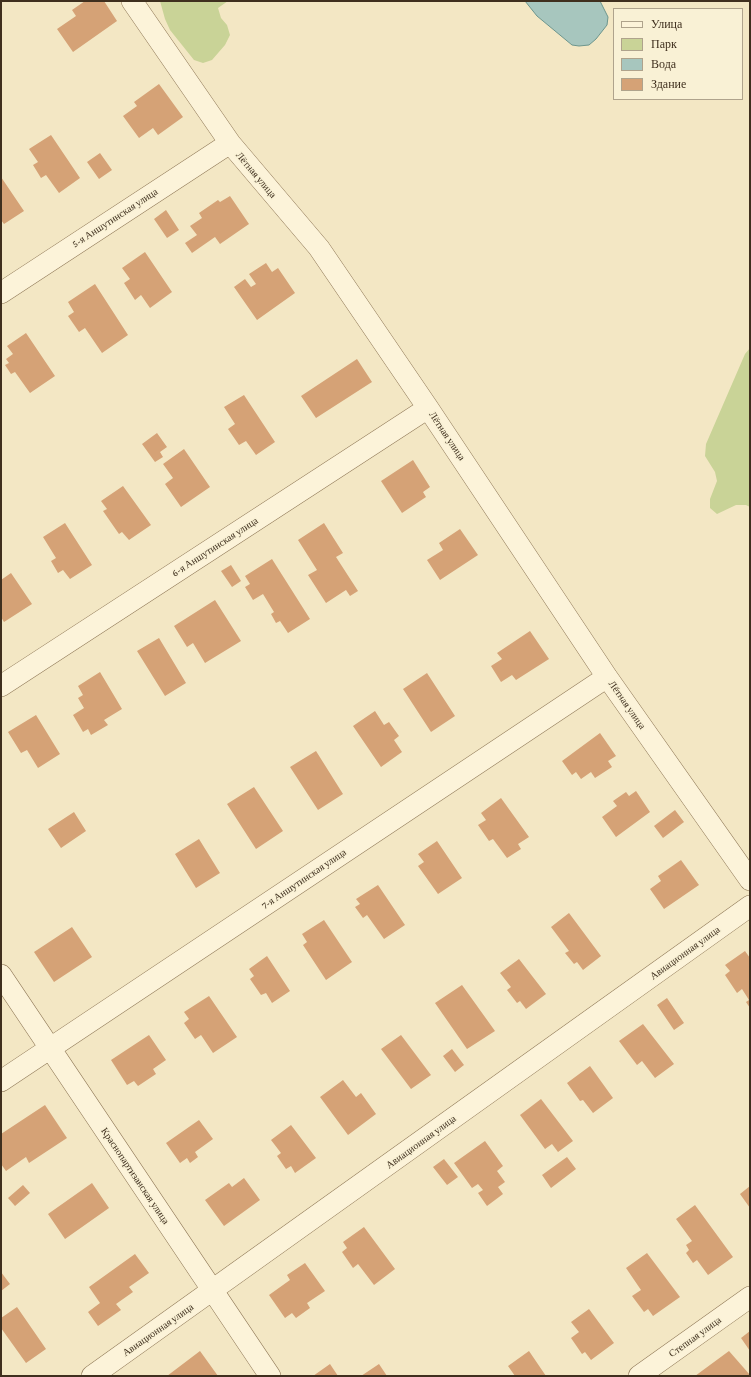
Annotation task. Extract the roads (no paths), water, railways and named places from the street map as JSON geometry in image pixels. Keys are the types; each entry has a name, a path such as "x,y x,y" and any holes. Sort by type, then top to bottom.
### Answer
{"street":[{"name":"Лётная улица","path":"132,1 230,143 319,248 428,408 607,677 750,880"},
{"name":"5-я Аншутинская улица","path":"1,292 230,143"},
{"name":"6-я Аншутинская улица","path":"1,686 428,408"},
{"name":"7-я Аншутинская улица","path":"1,1081 607,677"},
{"name":"Авиационная улица","path":"92,1376 212,1292 750,906"},
{"name":"Краснопартизанская улица","path":"1,975 212,1292 270,1376"},
{"name":"Степная улица","path":"639,1376 750,1297"}],"water":[{"path":"525,1 600,1 608,17 607,25 589,45 572,45 537,16"}]}
